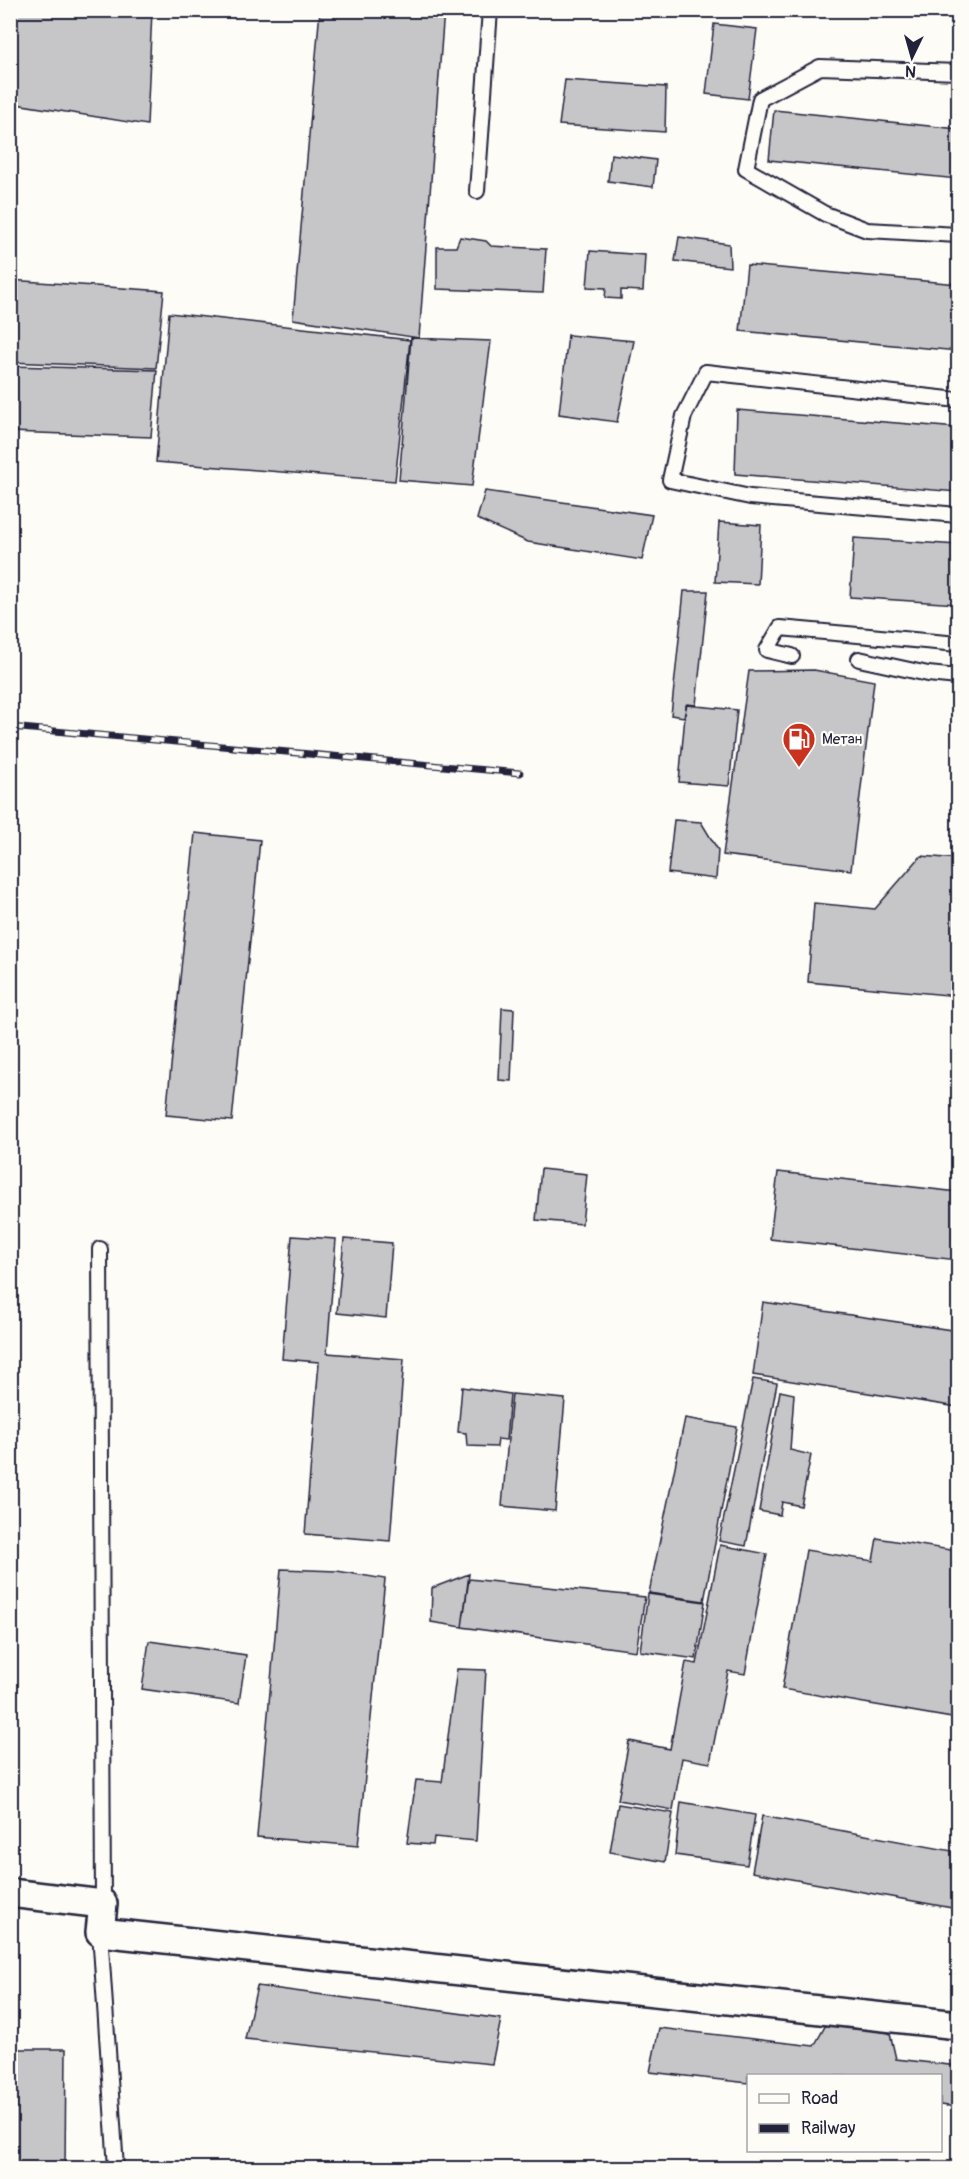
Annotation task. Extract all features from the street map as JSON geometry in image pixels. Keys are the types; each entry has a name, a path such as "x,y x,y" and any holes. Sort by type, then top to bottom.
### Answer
{"street":[{"path":"10,1893 103,1904 100,1932 958,2025"}],"lane":[{"path":"477,191 490,10"},
{"path":"958,72 819,67 760,99 746,169 825,214 867,230 958,235"},
{"path":"958,400 706,372 684,416 670,480 750,497 958,515"},
{"path":"792,656 767,650 780,628 958,644"},
{"path":"859,659 928,674 958,677"},
{"path":"100,1249 103,1904"},
{"path":"100,1932 116,2169"}],"building":[{"path":"10,10 152,10 147,125 10,103"},
{"path":"320,10 444,10 419,338 293,319"},
{"path":"714,24 757,29 748,99 706,94"},
{"path":"565,80 666,87 665,132 559,125"},
{"path":"774,110 958,129 958,179 769,160"},
{"path":"611,154 656,160 653,187 608,181"},
{"path":"460,237 486,241 491,246 546,249 543,293 437,289 437,247 456,247"},
{"path":"679,237 729,244 730,267 675,261"},
{"path":"590,251 645,255 643,291 621,290 621,299 605,298 606,288 587,287"},
{"path":"747,265 958,284 958,351 740,331"},
{"path":"10,280 164,291 156,368 10,362"},
{"path":"169,313 410,340 395,481 156,462"},
{"path":"568,335 634,341 617,422 559,414"},
{"path":"411,338 491,341 472,486 399,480"},
{"path":"10,366 157,370 151,437 10,432"},
{"path":"737,410 958,428 958,492 735,474"},
{"path":"485,491 652,515 642,560 528,542 477,519"},
{"path":"719,522 761,525 758,584 715,582"},
{"path":"854,538 958,545 958,604 850,597"},
{"path":"684,591 708,591 696,705 687,704 684,717 671,715"},
{"name":"Метан","path":"814,670 874,681 851,870 723,855 749,671"},
{"path":"686,705 737,710 729,786 679,782"},
{"path":"674,820 701,822 718,850 716,879 668,873"},
{"path":"195,833 260,840 232,1121 166,1115"},
{"path":"921,856 958,859 958,996 808,982 814,903 875,909"},
{"path":"502,1008 514,1009 511,1081 499,1080"},
{"path":"541,1169 587,1174 582,1224 536,1220"},
{"path":"778,1172 958,1192 958,1260 770,1239"},
{"path":"292,1236 336,1239 327,1353 404,1359 390,1541 305,1534 319,1362 282,1359"},
{"path":"344,1239 392,1243 386,1318 337,1313"},
{"path":"763,1302 958,1331 958,1407 753,1375"},
{"path":"753,1379 777,1383 746,1546 719,1541"},
{"path":"462,1387 510,1394 506,1440 498,1439 497,1447 467,1446 466,1433 458,1432"},
{"path":"780,1391 794,1394 790,1450 811,1455 801,1506 782,1502 780,1515 759,1511"},
{"path":"512,1394 565,1399 555,1511 502,1506"},
{"path":"685,1418 737,1427 704,1601 649,1593"},
{"path":"877,1538 956,1551 958,1538 958,1719 782,1689 806,1550 873,1561"},
{"path":"720,1545 767,1554 745,1674 728,1671 710,1763 682,1758 673,1810 618,1800 629,1741 670,1749 686,1662 697,1664"},
{"path":"281,1569 337,1571 385,1579 358,1846 257,1837"},
{"path":"469,1574 462,1627 431,1622 432,1588"},
{"path":"469,1579 645,1597 636,1651 462,1627"},
{"path":"648,1594 705,1602 696,1659 640,1651"},
{"path":"149,1641 246,1655 239,1703 142,1689"},
{"path":"457,1669 486,1670 476,1841 434,1837 433,1845 407,1843 416,1780 442,1782"},
{"path":"681,1802 755,1815 747,1865 675,1855"},
{"path":"618,1804 673,1813 665,1862 610,1852"},
{"path":"762,1816 958,1852 958,1909 752,1872"},
{"path":"257,1986 501,2019 492,2064 245,2039"},
{"path":"827,2023 890,2033 896,2059 958,2066 958,2107 942,2105 942,2074 747,2074 747,2083 650,2072 659,2028 814,2046"},
{"path":"10,2049 66,2049 65,2168 10,2168"}],"railway":[{"path":"10,727 520,773"}],"place":[{"name":"Метан","path":"799,768"}]}
